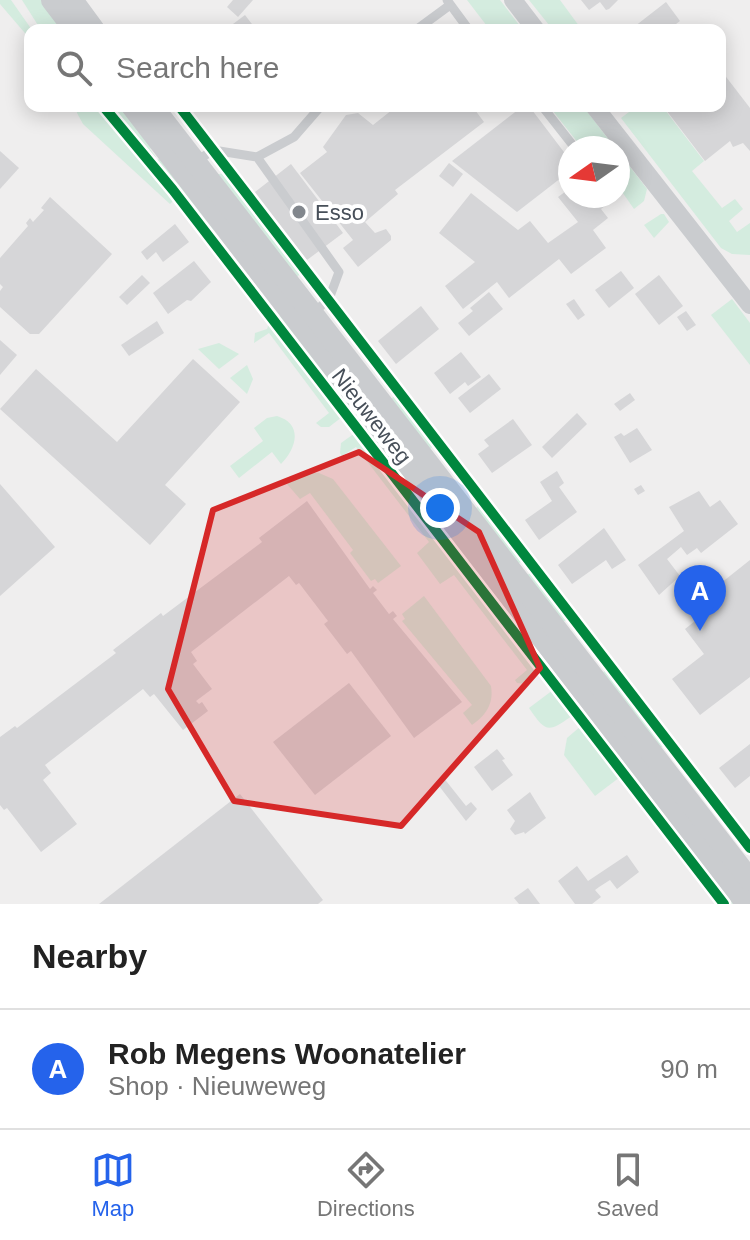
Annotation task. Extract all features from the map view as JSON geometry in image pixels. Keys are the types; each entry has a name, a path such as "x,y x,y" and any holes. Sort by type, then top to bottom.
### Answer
{"street":[{"path":"52,0 70,24"},
{"path":"72,0 90,24"},
{"path":"513,0 531,24"},
{"name":"Nieuweweg","path":"138,112 189,166"},
{"name":"Nieuweweg","path":"156,112 189,166 747,904"},
{"path":"599,112 743,281 750,305"},
{"name":"Nieuweweg","path":"306,319 750,880"}],"lane":[{"path":"423,24 448,2 464,24"},
{"path":"189,166 213,150 257,157 294,137 316,112"},
{"path":"547,112 566,136"},
{"path":"257,157 339,272 329,299 306,319"}],"highlighted area":[{"path":"359,452 479,532 540,668 401,826 234,801 168,689 213,510"}],"green space":[{"path":"0,0 11,0 28,24 24,24 24,32"},
{"path":"22,0 43,0 62,24 37,24"},
{"path":"467,0 500,0 518,24 485,24"},
{"path":"529,0 560,0 578,24 548,24"},
{"path":"104,112 175,199 170,204 83,124 77,113"},
{"path":"114,112 130,112 155,144 150,149 154,158"},
{"path":"554,112 588,112 606,136 573,136"},
{"path":"629,112 667,112 704,161 692,171 722,208 735,199 743,209 729,221 737,232 750,223 750,255 732,254 721,248 621,118"},
{"path":"160,158 219,228 210,231 156,161"},
{"path":"630,167 647,189 644,201 634,209 630,203"},
{"path":"226,173 302,272 294,280 213,175"},
{"path":"661,214 669,222 654,238 644,225"},
{"path":"732,299 750,323 750,365 711,315"},
{"path":"281,315 350,398 348,412 276,317"},
{"path":"270,321 342,417 329,427 316,423 329,413 269,333 254,343 255,333 267,329"},
{"path":"219,343 239,354 219,369 198,349"},
{"path":"247,365 253,379 247,394 230,378"},
{"path":"396,395 435,445 426,452 388,401"},
{"path":"277,416 294,430 291,451 281,464 272,452 239,478 230,466 263,441 254,428 267,418"},
{"path":"374,428 431,503 428,516 361,429"},
{"path":"355,433 540,673 527,684 515,680 527,670 454,575 440,584 417,553 429,542 356,447 342,456 341,443"},
{"path":"310,473 333,479 401,566 378,583 375,579 371,581 350,553 353,550 310,493 300,499 287,484"},
{"path":"480,504 524,559 515,567 472,512"},
{"path":"448,527 492,582 488,594 437,528"},
{"path":"533,571 570,619 557,624 526,576"},
{"path":"424,596 491,686 488,708 472,725 463,713 472,705 402,621 405,619 402,614"},
{"path":"607,669 668,746 657,748 599,676"},
{"path":"553,690 573,715 548,728 529,708"},
{"path":"596,716 659,798 654,808 588,721"},
{"path":"581,726 620,777 595,796 564,755 567,738"},
{"path":"671,814 740,904 728,904 662,819"}],"building":[{"path":"233,0 253,0 238,17 227,7"},
{"path":"581,0 618,0 609,9 606,10 600,2 589,10"},
{"path":"666,2 680,21 676,24 638,24"},
{"path":"245,15 252,24 233,24"},
{"path":"726,77 750,108 750,151 743,143 733,147 730,141 705,161 668,112 726,112"},
{"path":"389,112 476,112 484,122 395,190 398,194 365,222 375,233 386,229 391,240 358,267 343,248 353,240 300,173 327,152 323,147 346,115 358,113 373,125"},
{"path":"515,112 534,112 558,144 558,180 517,212 452,161"},
{"path":"0,151 19,168 0,189"},
{"path":"449,163 463,174 453,187 439,176"},
{"name":"Esso","path":"291,164 343,233 307,260 255,192"},
{"path":"471,193 518,230 530,221 548,243 578,222 567,208 602,208 608,218 593,230 606,248 571,274 559,259 509,298 497,282 463,309 445,286 475,262 439,233"},
{"path":"50,197 112,254 39,334 30,334 0,307 3,287 0,284 0,258 28,226 26,223 30,218 33,222 44,210 41,208"},
{"path":"175,224 189,242 163,262 156,252 147,260 141,252"},
{"path":"194,261 211,282 191,301 187,300 168,314 153,293"},
{"path":"621,271 634,288 609,308 595,290"},
{"path":"142,275 150,283 127,305 119,297"},
{"path":"659,275 683,306 659,325 635,294"},
{"path":"489,292 503,309 469,336 458,323"},
{"path":"574,299 585,315 578,320 566,304"},
{"path":"421,306 439,329 396,364 378,341"},
{"path":"686,311 696,325 687,331 677,317"},
{"path":"157,321 164,333 129,356 121,345"},
{"path":"0,340 17,355 0,375"},
{"path":"461,352 481,377 468,386 465,382 450,394 434,373"},
{"path":"193,359 240,402 165,485 186,504 150,545 0,409 36,369 117,442"},
{"path":"489,374 501,389 470,413 458,398"},
{"path":"630,393 635,400 620,411 614,404"},
{"path":"577,413 587,424 552,458 542,447"},
{"path":"513,419 532,445 492,473 478,454 489,446 484,440"},
{"path":"637,428 652,450 630,463 614,437 621,433 624,436"},
{"path":"557,471 564,483 559,487 577,512 539,540 525,520 552,501 540,482"},
{"path":"0,484 55,547 0,596"},
{"path":"641,485 645,491 638,495 634,489"},
{"path":"699,491 710,507 720,500 738,524 701,553 697,548 687,555 681,547 667,559 680,576 659,595 638,565 684,531 669,507"},
{"path":"307,501 370,589 373,586 377,590 373,593 389,614 393,611 397,616 393,619 462,702 414,738 351,651 347,654 324,624 328,621 299,583 296,585 289,576 191,652 197,661 193,664 212,689 196,701 199,704 202,702 208,711 183,730 154,694 150,697 143,689 45,765 51,773 43,780 77,824 41,852 7,808 4,810 0,805 0,737 15,726 17,728 116,653 113,650 161,613 163,616 262,542 259,538"},
{"path":"604,528 626,560 612,569 606,560 572,584 558,565"},
{"path":"750,560 750,677 700,715 672,679 704,654 685,629 719,602 711,591"},
{"path":"349,683 391,736 315,795 273,742"},
{"path":"750,744 750,776 735,788 719,768"},
{"path":"497,749 513,775 492,791 474,767"},
{"path":"443,777 466,806 471,802 477,809 466,821 436,782"},
{"path":"530,792 546,818 525,834 515,835 510,829 515,821 507,810"},
{"path":"240,794 323,900 318,904 99,904"},
{"path":"627,855 639,872 617,889 610,880 599,887 595,890 601,897 592,904 575,904 558,881 577,866 588,881"},
{"path":"528,888 540,904 519,904 514,898"}],"cycle path":[{"path":"108,112 173,190 724,904"},
{"path":"184,112 750,848"}],"place":[{"name":"Esso","path":"299,212"},
{"name":"Rob Megens Woonatelier","path":"700,631"}]}
